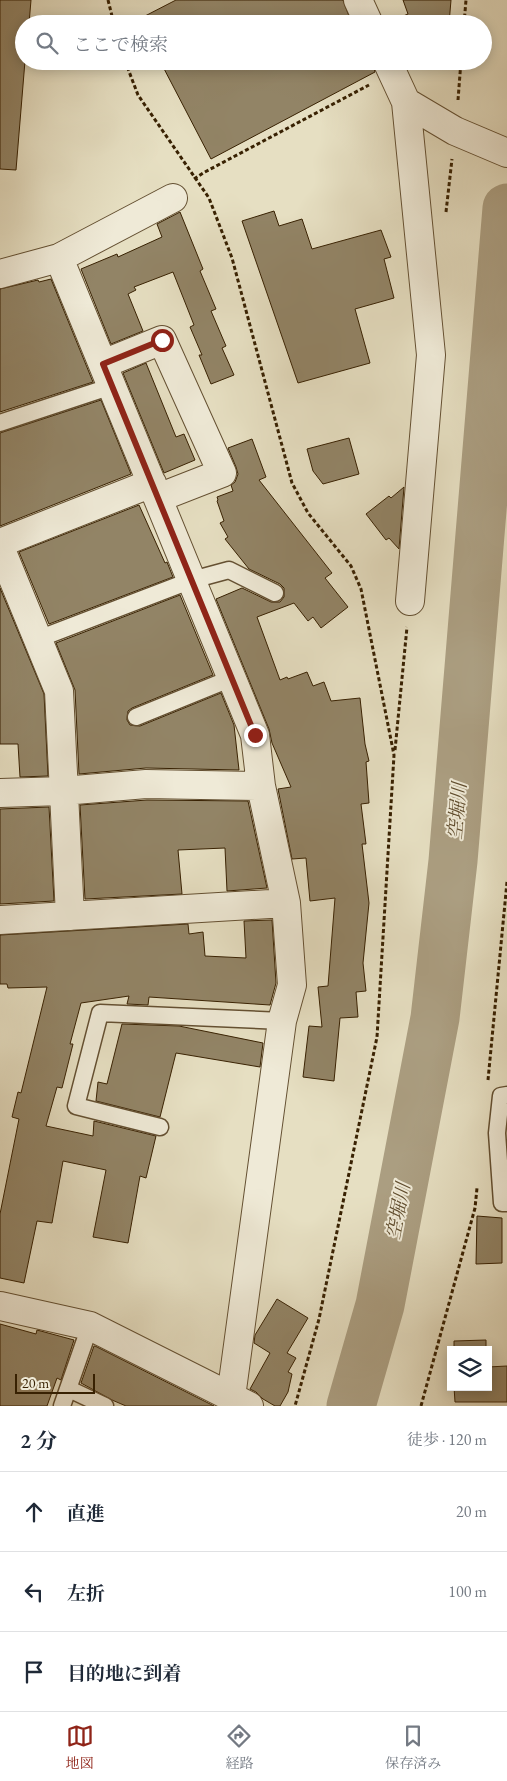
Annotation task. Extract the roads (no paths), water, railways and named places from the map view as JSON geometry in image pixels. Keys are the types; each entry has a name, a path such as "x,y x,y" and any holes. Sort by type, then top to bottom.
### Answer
{"street":[{"path":"358,0 365,15"},
{"path":"391,70 406,102 431,355 410,601"},
{"path":"406,102 460,133 507,153"},
{"path":"0,274 59,258 173,198"},
{"path":"0,1306 90,1326 240,1401 282,1021 292,985 286,903 261,786 255,735 59,258"},
{"path":"0,543 155,491 222,473 162,340 107,375"},
{"path":"0,547 59,691 70,916"},
{"path":"0,793 63,791 146,784 261,786"},
{"path":"0,920 286,903"}],"lane":[{"path":"0,423 107,375"},
{"path":"38,640 192,580 229,570 275,594"},
{"path":"136,717 232,678"},
{"path":"160,1127 76,1106 100,1013 282,1021"},
{"path":"507,1096 501,1096 497,1133 502,1203 507,1203"},
{"path":"62,1406 90,1326"},
{"path":"69,1389 105,1406"}],"waterway":[{"name":"空堀川","path":"351,1406 380,1305 435,1018 453,861 507,208"}]}
